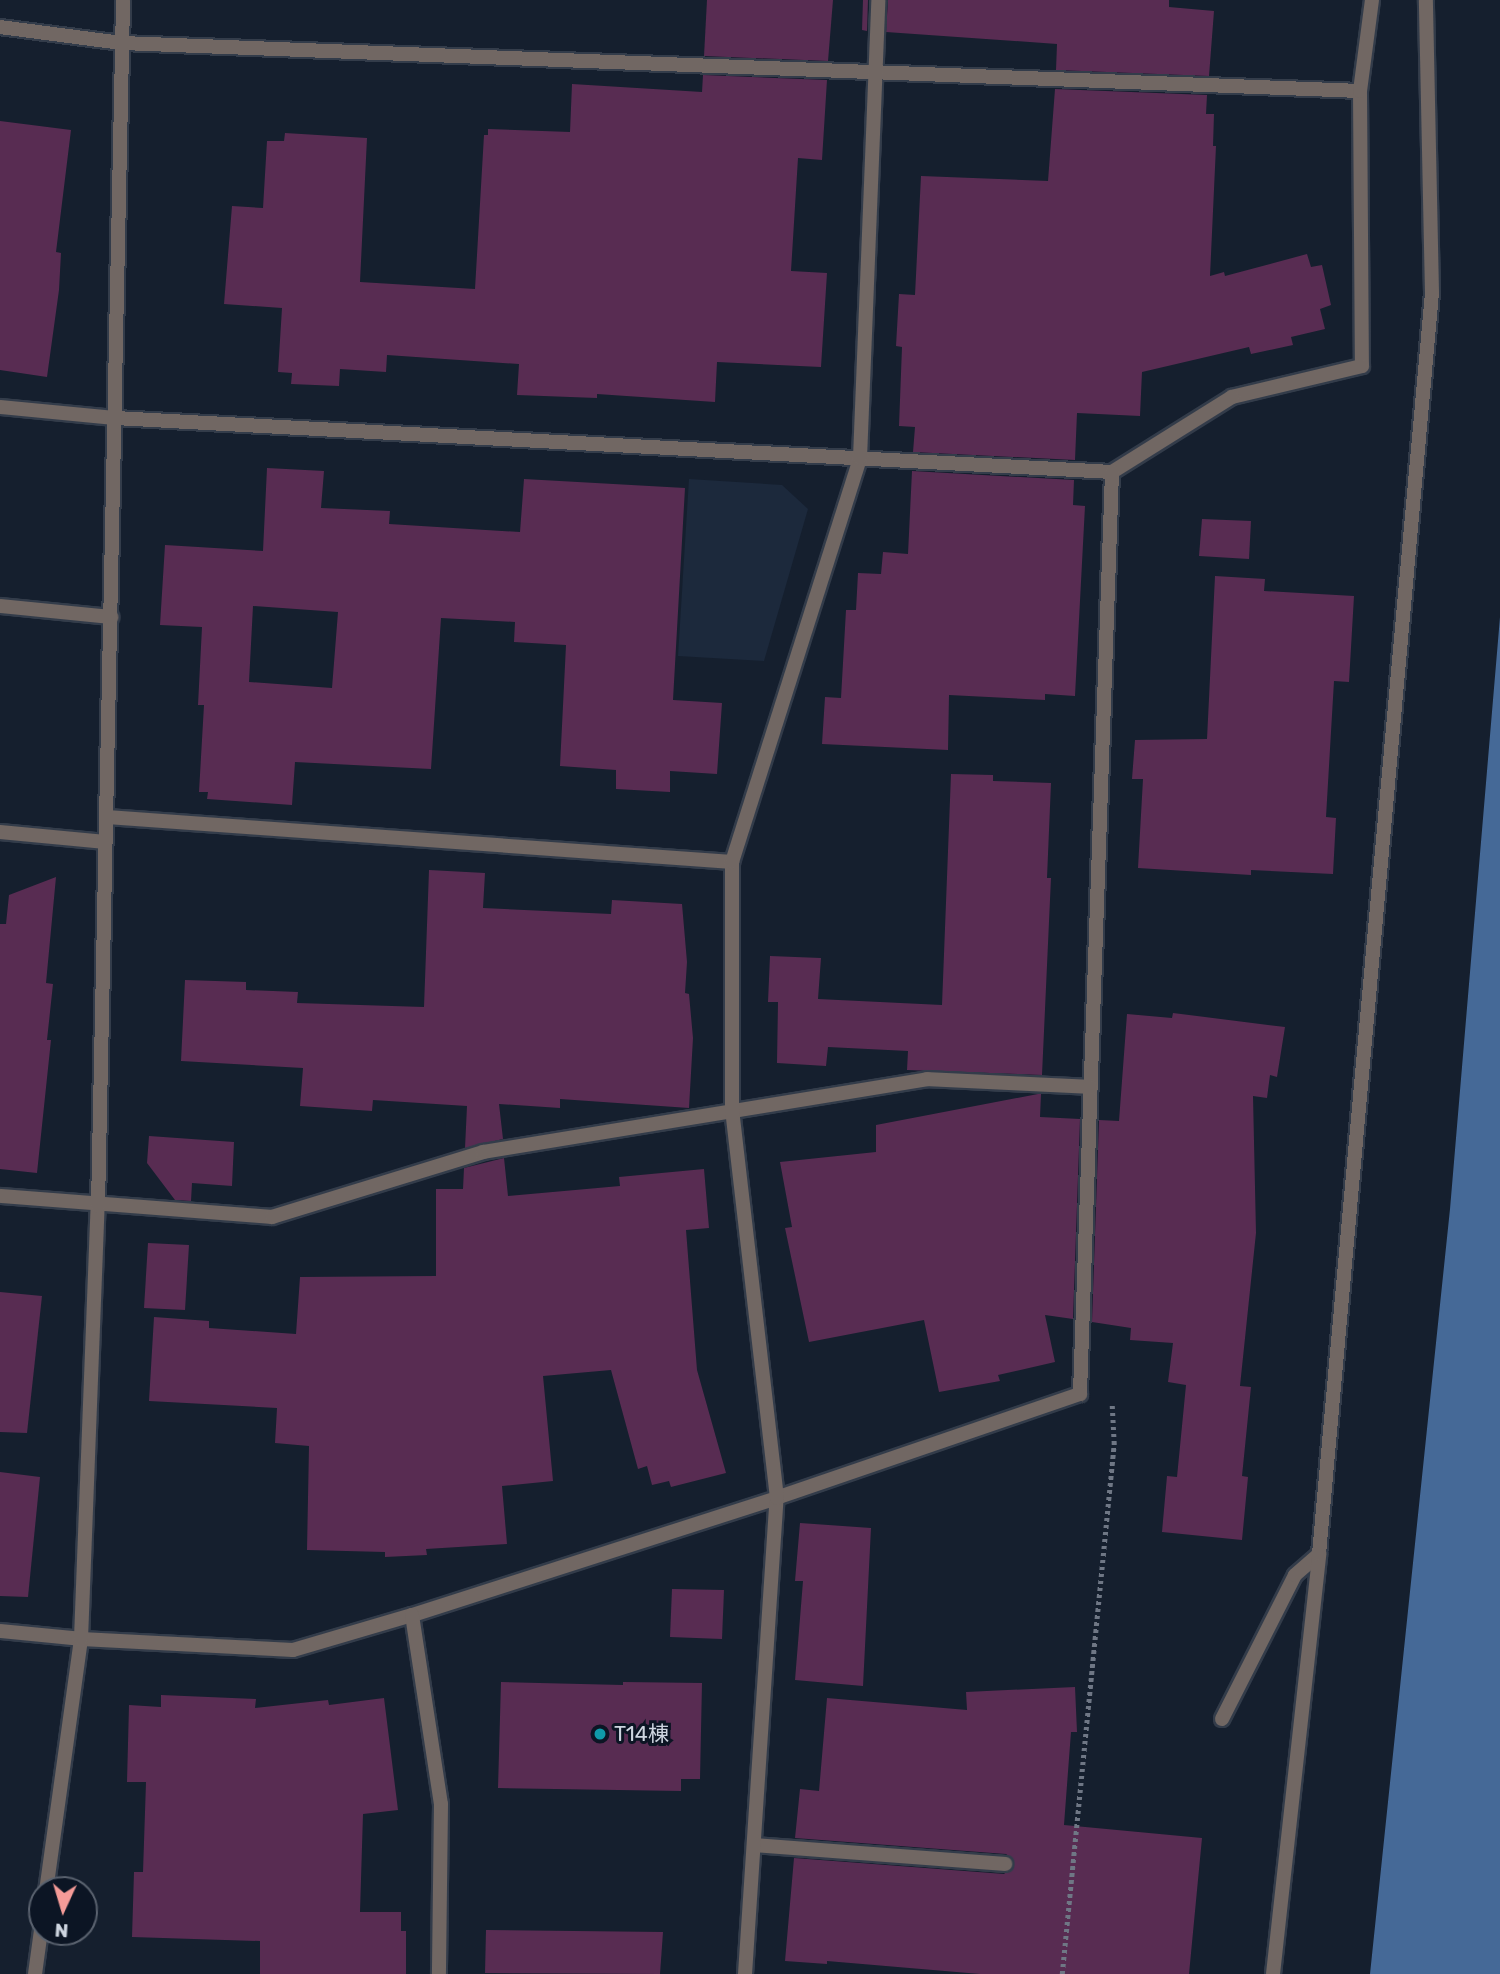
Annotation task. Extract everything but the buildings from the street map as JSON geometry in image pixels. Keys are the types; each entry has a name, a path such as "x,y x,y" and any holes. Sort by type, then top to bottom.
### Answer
{"street":[{"path":"49,1876 81,1639 99,1206 123,0"},
{"path":"745,1974 777,1498 732,1111 732,862 860,458 878,0"},
{"path":"0,407 115,418 1112,471 1232,397 1362,366 1360,91 1372,0"},
{"path":"1273,1974 1319,1554 1432,293 1426,0"},
{"path":"0,27 122,43 1360,91"},
{"path":"0,1630 81,1639 293,1650 412,1615 777,1498 1080,1394 1112,471"},
{"path":"0,606 111,617"},
{"path":"107,817 732,862"},
{"path":"0,832 106,842"},
{"path":"0,1196 99,1206 272,1217 483,1152 927,1079 1091,1087"},
{"path":"1222,1719 1295,1575 1319,1554"},
{"path":"412,1615 441,1804 439,1974"},
{"path":"754,1845 1005,1864"},
{"path":"35,1974 39,1946"}],"path":[{"path":"1062,1974 1114,1444 1112,1402 1080,1394"}],"shaded area":[{"path":"689,479 782,485 808,509 764,661 678,656"}],"water":[{"path":"1500,617 1500,1974 1370,1974 1450,1209"}],"place":[{"name":"T14棟","path":"600,1734"}]}
